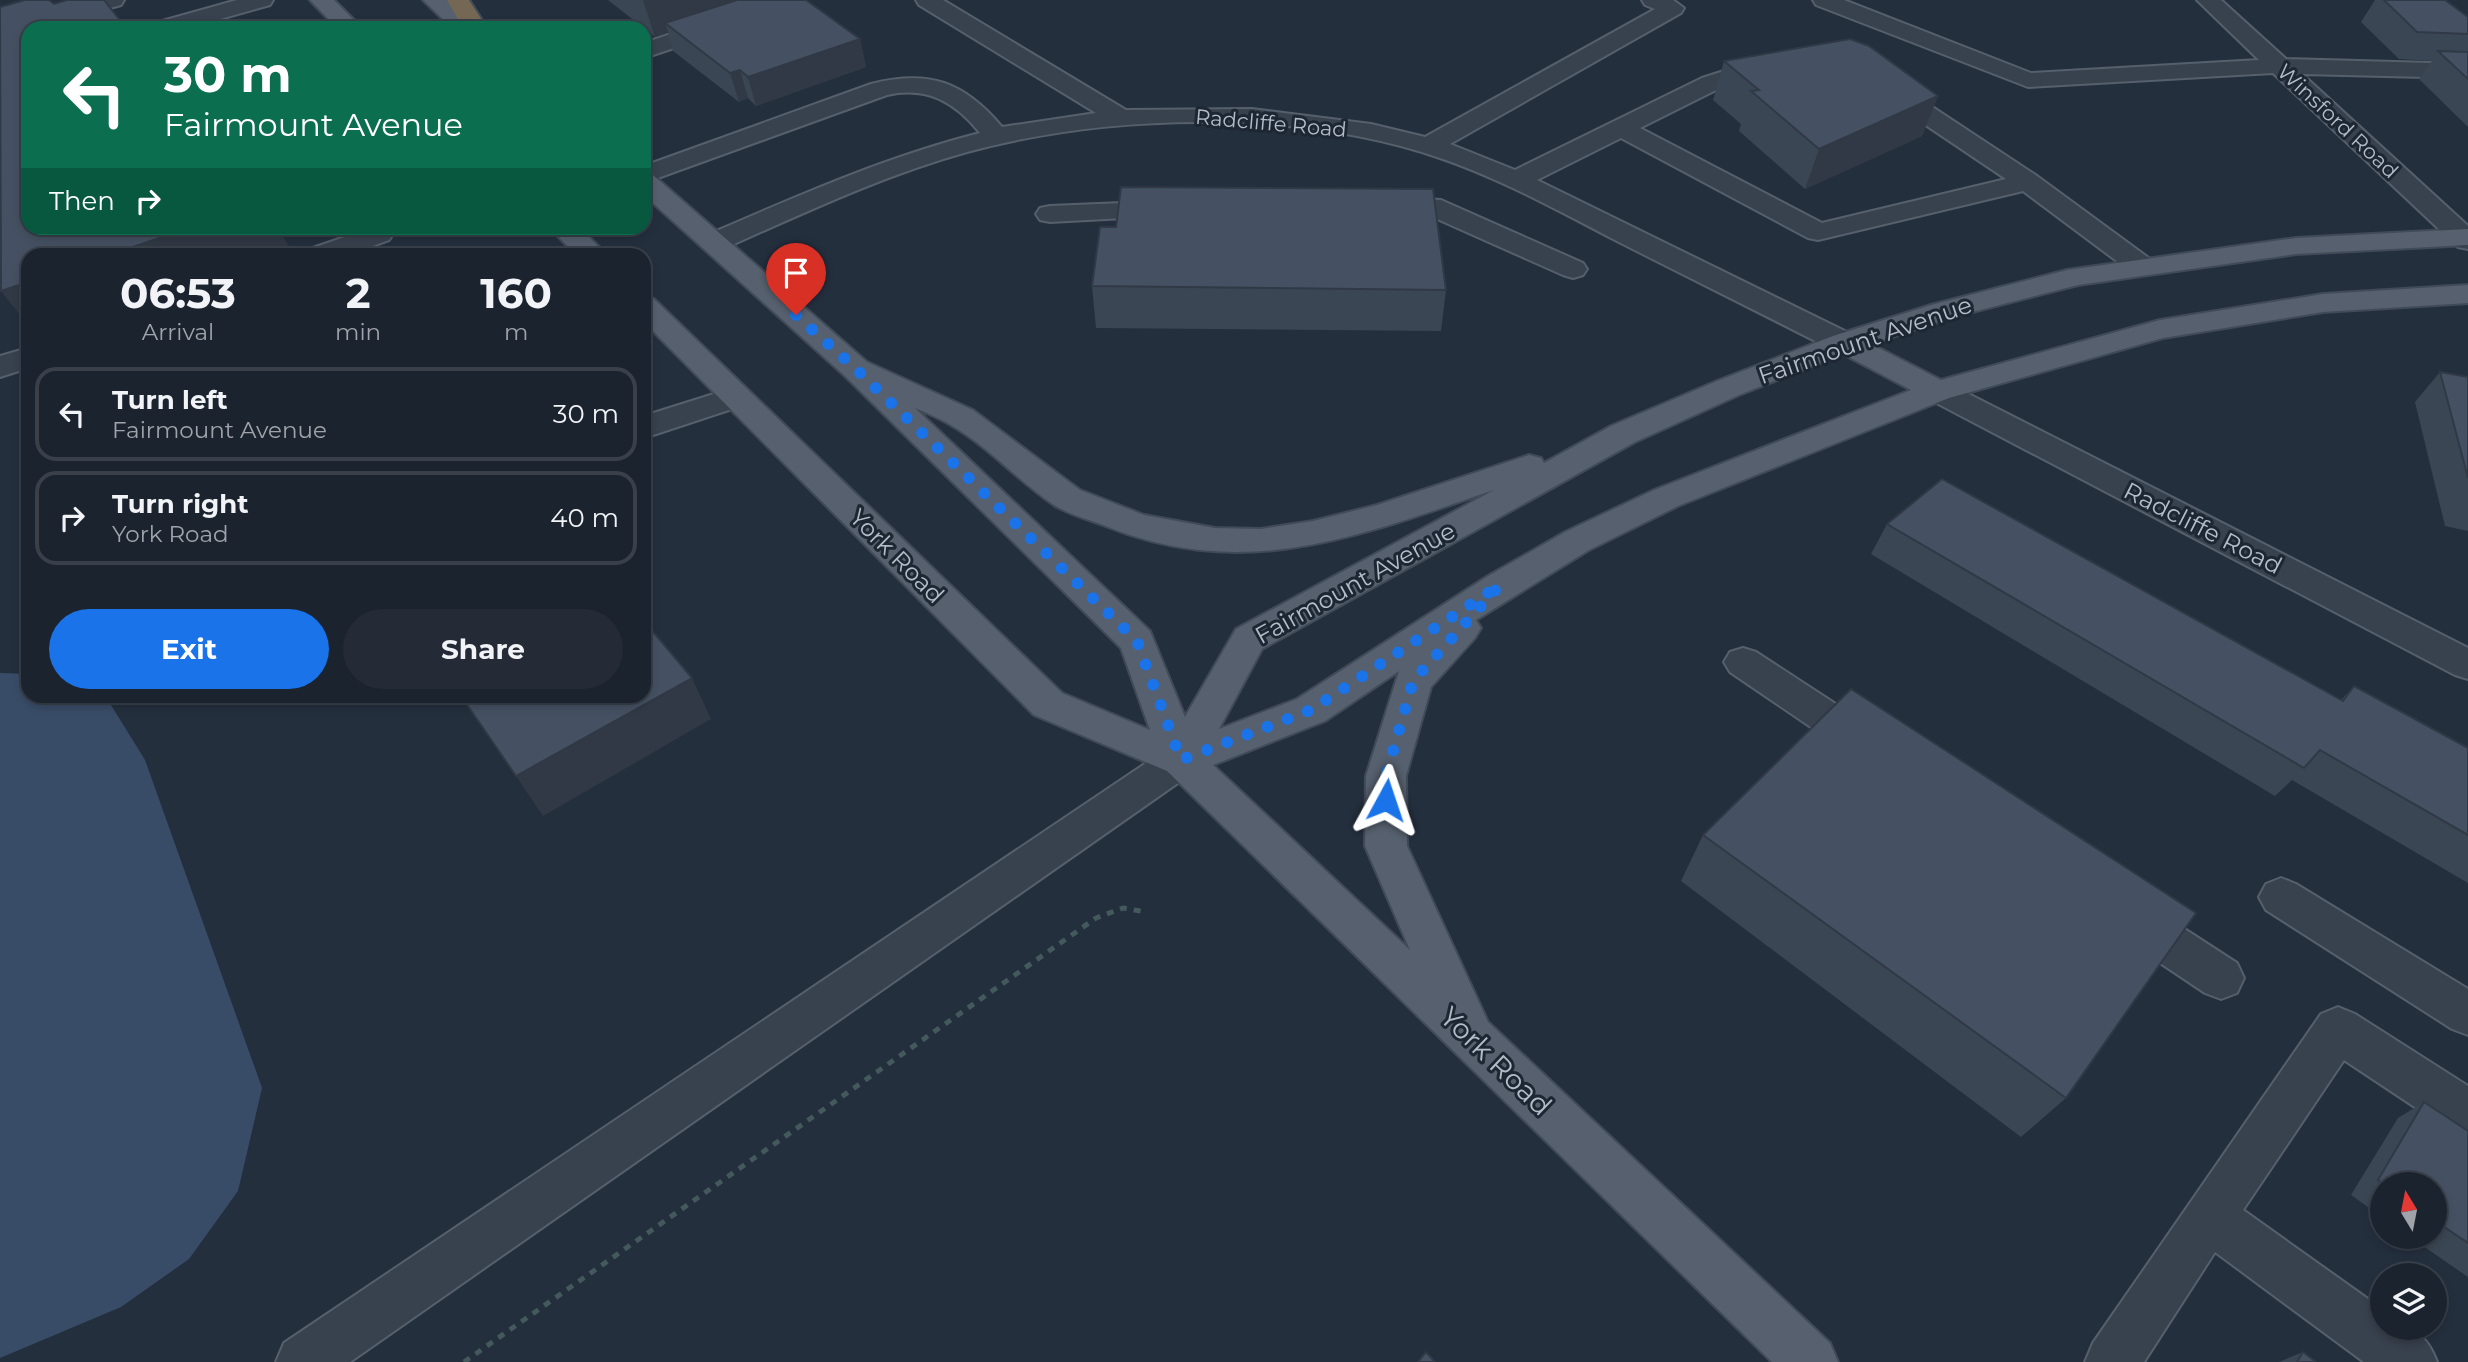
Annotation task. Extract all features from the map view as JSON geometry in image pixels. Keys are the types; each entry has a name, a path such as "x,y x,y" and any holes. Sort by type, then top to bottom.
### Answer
{"highway":[{"path":"458,0 471,21"}],"main road":[{"path":"321,0 343,21"},
{"path":"434,0 458,21"},
{"name":"York Road","path":"651,187 856,369 1137,641 1181,760"},
{"path":"572,235 585,248"},
{"name":"Fairmount Avenue","path":"1181,760 1249,639 1623,434 1728,388 1844,344 2013,290 2140,265 2296,246 2467,238"},
{"path":"1181,760 1311,710 1500,585 1577,541 1666,498 1938,391 2160,329 2323,303 2468,294"},
{"name":"York Road","path":"651,312 1048,704 1181,760 1811,1362"},
{"path":"1844,344 1938,391"},
{"path":"856,369 962,417 1068,498 1138,526 1214,540 1261,541 1313,533 1384,515 1623,434"},
{"path":"1474,1039 1386,846 1386,776 1413,681 1500,585"}],"street":[{"path":"36,21 113,0"},
{"path":"167,0 188,21 262,0"},
{"path":"651,49 795,0"},
{"path":"927,0 1124,119"},
{"path":"1428,146 1673,8 1653,0"},
{"path":"1824,0 2028,80 2278,66 2468,71"},
{"name":"Winsford Road","path":"2208,0 2467,238"},
{"path":"948,13 971,4"},
{"path":"0,31 21,25"},
{"path":"1515,180 1745,69 1792,61"},
{"path":"1869,76 2028,182 2140,265"},
{"path":"651,172 880,89 905,84 931,84 940,87 978,112 997,136"},
{"name":"Radcliffe Road","path":"715,242 922,157 997,136 1124,119 1191,115 1272,118 1320,123 1428,146 1515,180 1844,344"},
{"path":"1621,128 1818,232 2028,182"},
{"path":"1363,204 1431,206 1573,269"},
{"path":"1050,214 1200,208"},
{"path":"340,248 376,235"},
{"path":"0,367 21,360"},
{"name":"Radcliffe Road","path":"1938,391 2468,665"},
{"path":"651,425 736,397"},
{"path":"1742,662 1902,768"},
{"path":"303,1362 1181,760"},
{"path":"2096,896 2221,978"},
{"path":"2281,897 2468,1014"},
{"path":"2112,1362 2338,1029 2468,1114"},
{"path":"2209,1216 2410,1362"}],"path":[{"path":"464,1362 1096,918 1123,908 1146,912"}],"water":[{"path":"0,673 21,674 21,703 110,703 145,760 262,1088 238,1191 189,1259 121,1307 0,1358"}],"building":[{"path":"25,0 49,0 54,4 67,0 104,0 120,21 21,21 21,235 168,235 130,248 21,248 21,284 1,291 0,7"},
{"path":"737,0 806,0 860,39 748,77 740,70 730,73 665,23"},
{"path":"2384,0 2445,0 2468,17 2468,34 2417,32"},
{"path":"1850,39 1869,46 1938,96 1819,149 1751,91 1759,90 1724,61"},
{"path":"2438,51 2468,52 2468,79"},
{"path":"1121,187 1433,189 1446,290 1092,286 1100,227 1116,227"},
{"path":"2440,372 2468,377 2468,478"},
{"path":"1942,479 2343,701 2354,686 2468,748 2468,835 2320,750 2304,768 1887,524"},
{"path":"651,629 692,678 651,701"},
{"path":"1851,689 2196,913 2066,1098 1703,835"},
{"path":"466,703 647,703 516,776"},
{"path":"2424,1102 2468,1131 2468,1243 2447,1229 2447,1172 2383,1172"},
{"path":"1426,1352 1435,1362 1418,1362"},
{"path":"2303,1352 2316,1362 2297,1362"}],"route":[{"path":"796,315 856,369 1137,641 1181,760 1311,710 1500,585 1413,681 1386,776 1386,800"}]}
